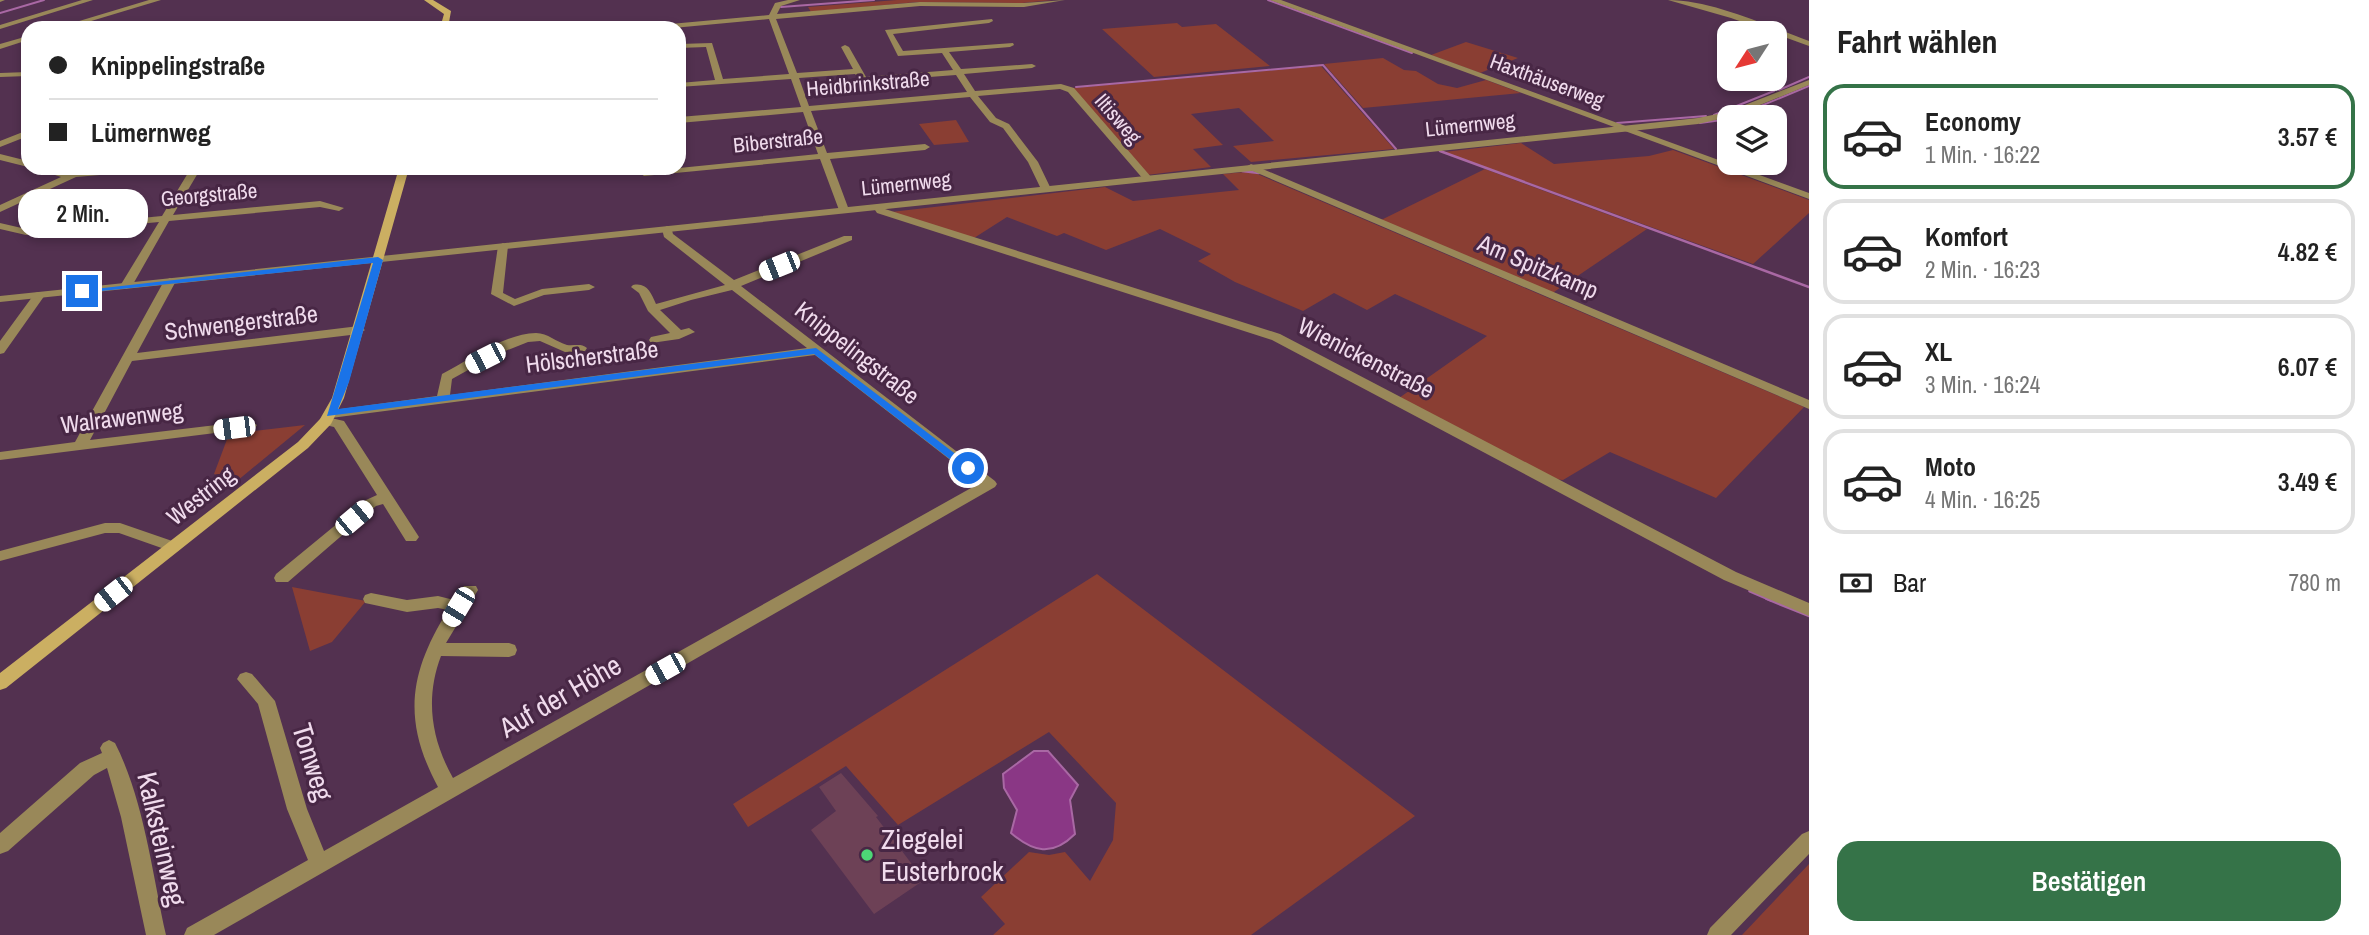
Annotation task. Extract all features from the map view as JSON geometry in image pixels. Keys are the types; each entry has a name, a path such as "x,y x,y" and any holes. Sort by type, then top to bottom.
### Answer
{"main road":[{"path":"428,0 448,13 446,21"},
{"name":"Westring","path":"0,683 303,445 328,417 359,330 402,175"}],"street":[{"path":"0,27 89,0"},
{"path":"84,21 156,0"},
{"path":"796,0 778,5 772,17 844,211"},
{"path":"686,25 920,4 1034,5 1061,0"},
{"name":"Haxthäuserweg","path":"1274,0 1809,196"},
{"path":"1672,0 1734,16 1809,44"},
{"path":"975,4 996,29"},
{"path":"989,21 894,29 888,32 901,54 1010,45"},
{"path":"0,47 21,40"},
{"path":"686,46 709,45 720,83"},
{"path":"845,47 863,80 1032,66"},
{"path":"944,50 993,120 1006,126 1033,162 1046,189"},
{"path":"686,85 858,71"},
{"path":"0,75 21,74"},
{"name":"Lümernweg","path":"0,299 1718,118 1809,82"},
{"name":"Heidbrinkstraße","path":"686,119 1061,86"},
{"name":"Iltisweg","path":"1061,86 1070,90 1147,178"},
{"path":"0,144 21,136"},
{"name":"Biberstraße","path":"686,169 925,147"},
{"path":"0,158 21,162"},
{"name":"Am Spitzkamp","path":"1251,167 1809,405"},
{"path":"0,209 72,175"},
{"path":"126,286 191,175"},
{"name":"Georgstraße","path":"0,226 26,232 320,204 339,208"},
{"name":"Wienickenstraße","path":"878,207 881,211 1259,329 1730,576 1809,610"},
{"name":"Knippelingstraße","path":"667,229 668,235 989,484"},
{"path":"652,309 733,285 848,238"},
{"path":"503,246 497,294 514,303 542,292 589,287"},
{"path":"80,446 170,281"},
{"path":"637,287 645,291 652,309 684,334 655,340"},
{"path":"0,350 39,295"},
{"name":"Schwengerstraße","path":"128,358 359,330"},
{"path":"443,399 446,377 523,339 539,337 564,351 581,348"},
{"name":"Hölscherstraße","path":"328,417 443,399 816,351"},
{"path":"328,417 339,424 411,537"},
{"name":"Walrawenweg","path":"0,456 250,425"},
{"name":"Auf der Höhe","path":"194,935 989,484"},
{"path":"282,578 371,503 385,498"},
{"path":"0,556 106,528 120,527 173,547"},
{"path":"450,791 428,745 422,720 423,691 434,649 470,590"},
{"path":"371,599 407,606 438,602 458,607"},
{"path":"434,649 509,650"},
{"name":"Tonweg","path":"246,679 266,701 297,809 320,865"},
{"name":"Kalksteinweg","path":"1,845 87,769 111,752 123,782 156,935"},
{"path":"1717,935 1809,840"}],"shaded area":[{"path":"897,0 1053,0 1022,3 917,2 811,12 808,7"},
{"path":"1177,23 1182,27 1216,24 1270,66 1154,77 1102,29"},
{"path":"1466,42 1518,58 1480,73 1431,55"},
{"path":"1383,58 1404,70 1416,71 1438,84 1457,88 1486,80 1521,93 1363,108 1324,64"},
{"path":"1321,66 1394,149 1251,162 1233,146 1274,141 1239,108 1191,114 1223,145 1193,149 1211,167 1147,175 1073,88"},
{"path":"956,120 969,142 934,145 919,124"},
{"path":"1521,143 1554,164 1649,156 1673,150 1717,166 1717,175 1741,175 1809,200 1809,213 1753,264 1444,152"},
{"path":"1485,169 1647,229 1551,294 1379,221"},
{"path":"1255,173 1804,407 1716,498 1610,452 1563,480 1554,479 1399,398 1487,336 1395,294 1367,310 1334,293 1303,311 1235,282 1198,261 1211,254 1160,229 1106,250 1064,233 1057,236 1007,217 974,238 891,212 1105,187 1133,201 1239,190 1223,174"},
{"path":"305,425 237,481 214,474 229,434"},
{"path":"1097,574 1415,816 1251,935 993,935 1005,924 981,897 1029,852 1049,855 1065,852 1090,881 1113,840 1116,803 1049,732 898,825 846,766 748,827 733,804"},
{"path":"292,587 366,601 332,642 310,651"},
{"path":"1034,751 1048,751 1078,785 1070,800 1075,834 1050,849 1035,848 1011,833 1017,810 1004,788 1003,774"},
{"path":"1809,864 1809,935 1742,935"}],"building":[{"name":"Ziegelei Eusterbrock","path":"841,773 878,816 876,817 924,880 874,914 811,830 836,811 819,787"}],"waterway":[{"path":"0,13 44,0"},
{"path":"781,7 874,0"},
{"path":"1268,0 1412,53"},
{"path":"1076,87 1323,65 1396,149"},
{"path":"1787,87 1809,77"},
{"path":"1763,105 1809,86"},
{"path":"1714,115 1774,91"},
{"path":"1617,123 1706,116"},
{"path":"1700,123 1717,121"},
{"path":"1440,151 1809,287"},
{"path":"1242,171 1259,173"},
{"path":"1750,591 1771,600"},
{"path":"1767,598 1809,615"}],"place":[{"name":"Ziegelei Eusterbrock","path":"867,855"}],"route":[{"path":"82,291 378,260 344,382 331,414 816,351 968,468"}]}
